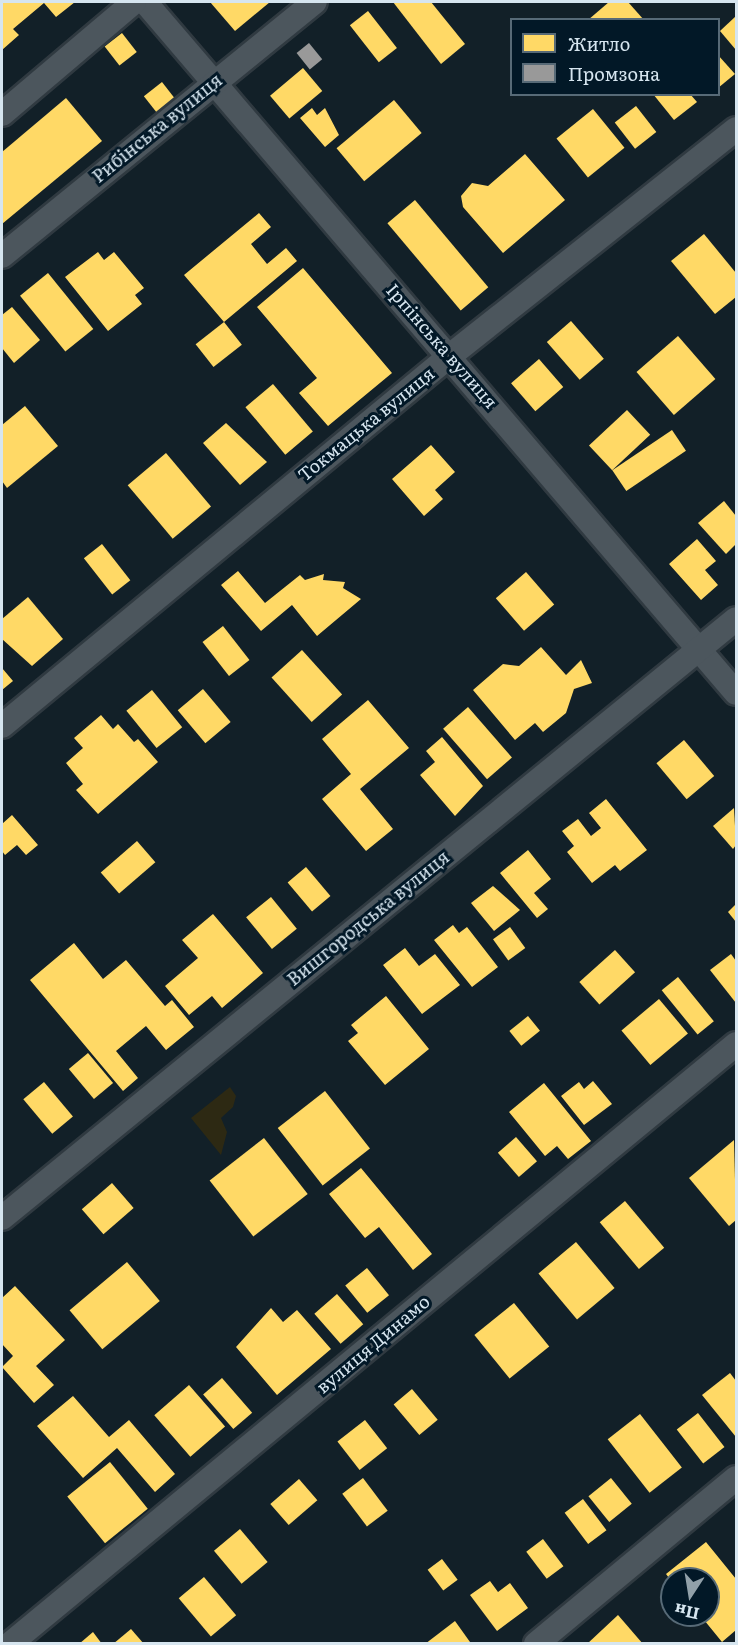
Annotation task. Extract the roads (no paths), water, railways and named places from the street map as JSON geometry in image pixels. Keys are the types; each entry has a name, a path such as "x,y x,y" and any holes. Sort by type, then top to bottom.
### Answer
{"street":[{"path":"2,114 134,2"},
{"name":"Ірпінська вулиця","path":"145,2 451,355 736,693"},
{"name":"Рибінська вулиця","path":"2,256 212,82 315,2"},
{"name":"Токмацька вулиця","path":"2,726 451,355 736,129"},
{"name":"Вишгородська вулиця","path":"2,1218 736,619"},
{"name":"вулиця Динамо","path":"10,1644 736,1044"},
{"path":"536,1644 736,1478"}]}
